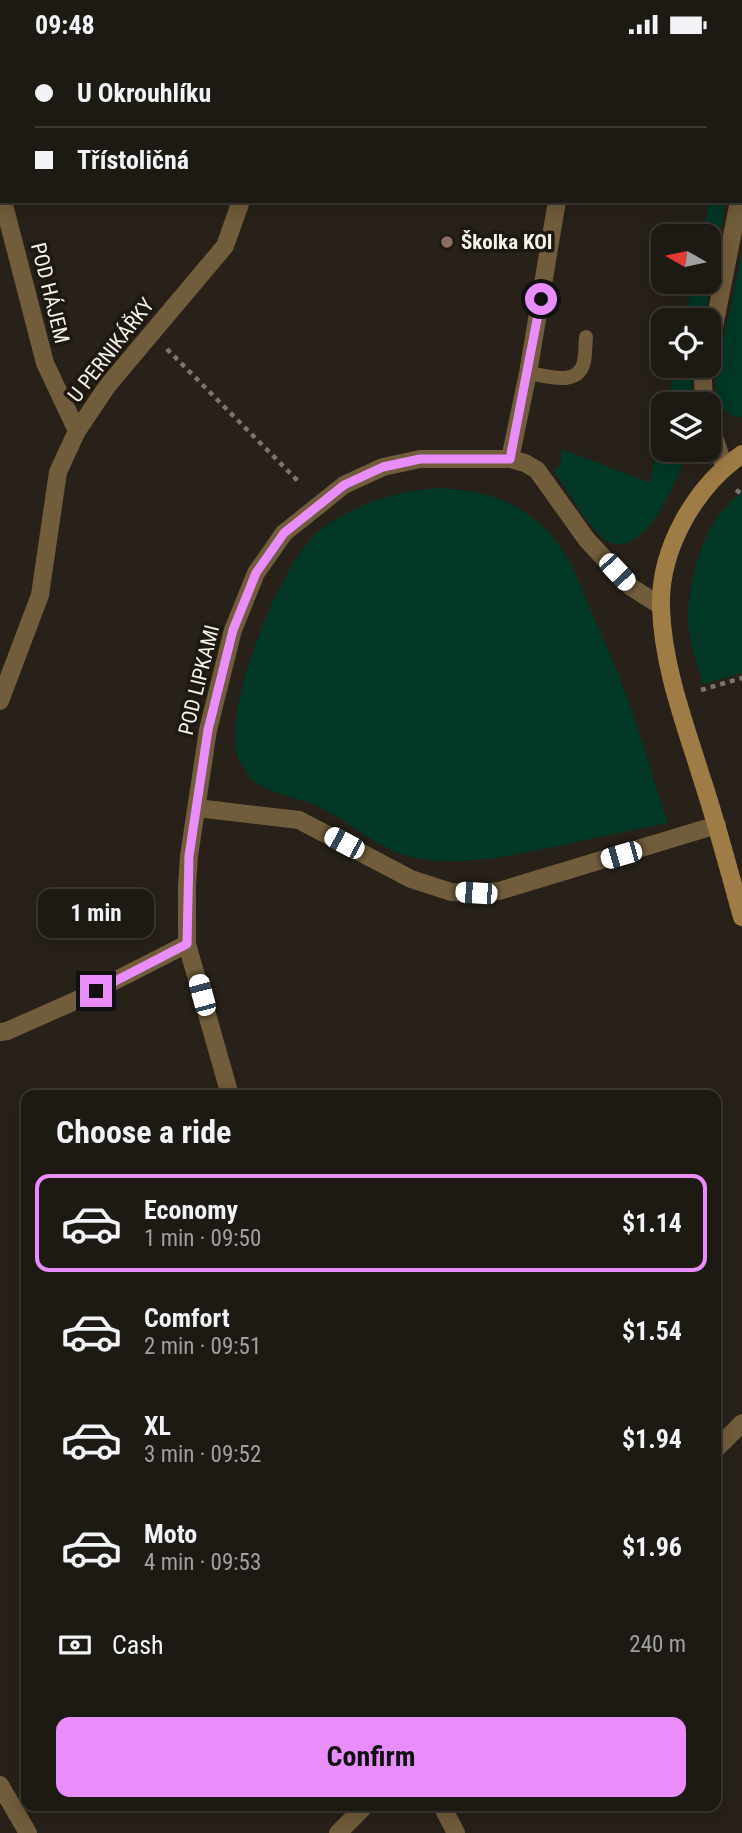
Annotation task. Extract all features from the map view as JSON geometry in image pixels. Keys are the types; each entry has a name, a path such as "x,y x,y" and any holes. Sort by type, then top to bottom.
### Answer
{"main road":[{"path":"742,453 723,467 706,487 682,524 666,571 661,606 665,646 679,704 717,825 742,917"}],"street":[{"name":"POD HÁJEM","path":"4,203 45,363 77,431"},
{"name":"U PERNIKÁŘKY","path":"0,701 40,595 58,472 77,431 108,385 225,246 240,203"},
{"path":"510,459 528,373 557,203"},
{"path":"718,308 739,203"},
{"name":"POD LIPKAMI","path":"229,1090 187,944 187,886 208,730 233,630 256,573 284,533 344,485 383,467 420,459 510,459 537,470 587,540 631,587 661,606"},
{"path":"721,460 723,467"},
{"path":"197,808 299,820 411,879 451,891 476,893 499,891 717,825"},
{"path":"0,1032 75,1001 187,944"},
{"path":"721,1444 742,1423"},
{"path":"0,1785 28,1833"},
{"path":"338,1833 360,1811"},
{"path":"445,1811 456,1833"}],"lane":[{"path":"528,373 566,379 576,376 583,366 586,337"}],"path":[{"path":"151,334 301,484"},
{"path":"736,490 742,494"},
{"path":"701,690 742,678"}],"green space":[{"path":"710,203 726,203 721,228 721,224 705,224"},
{"path":"742,252 742,417 728,414 721,407 721,392 716,392 715,378 721,378 721,352"},
{"path":"690,294 709,294 706,308 688,308"},
{"path":"672,378 694,378 691,392 670,392"},
{"path":"562,449 650,483 654,462 683,462 667,498 644,532 630,542 616,544 595,530 554,471 561,466"},
{"path":"435,488 465,490 506,501 530,516 551,535 566,555 621,681 668,823 491,859 422,859 381,845 319,807 261,786 246,772 239,760 235,739 237,710 245,676 271,606 303,549 318,532 358,507 404,493"},
{"path":"742,491 742,673 703,684 693,650 688,618 694,575 707,534 723,511"}],"place":[{"name":"Školka KOI","path":"447,242"}],"route":[{"path":"96,991 187,944 189,856 208,730 233,630 256,573 284,533 344,485 383,467 420,459 510,459 541,299"}]}
